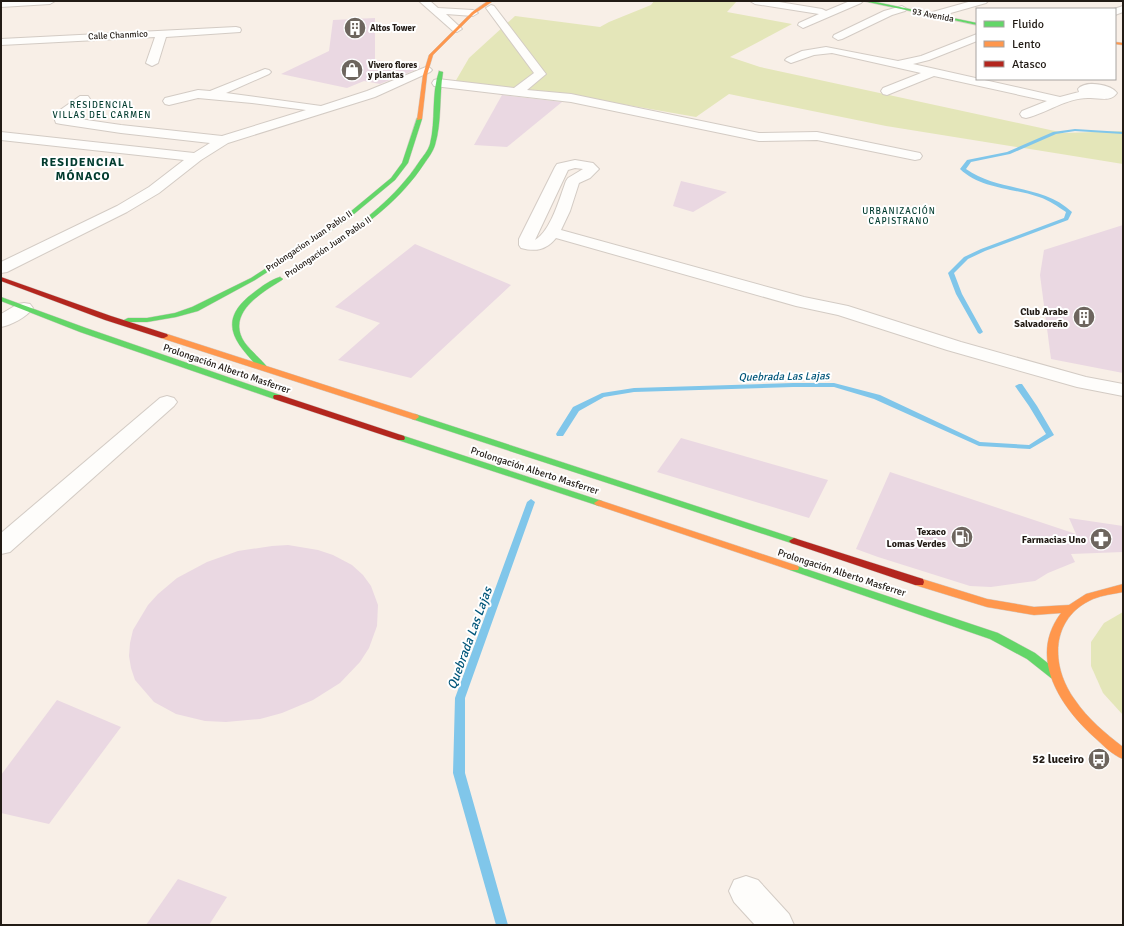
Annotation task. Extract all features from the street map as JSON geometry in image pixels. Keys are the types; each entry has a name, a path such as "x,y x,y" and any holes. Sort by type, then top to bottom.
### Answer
{"main road":[{"name":"93 Avenida","path":"865,1 976,24"},
{"name":"Prolongacion Juan Pablo II","path":"108,318 147,320 176,315 195,309 253,279 340,223 393,179 406,163 419,122 426,70 431,55 473,13 494,4"},
{"path":"454,45 461,34 494,4"},
{"name":"Prolongación Juan Pablo II","path":"322,252 360,228 387,206 418,173 433,144 438,83 445,62"},
{"name":"Prolongación Juan Pablo II","path":"264,368 237,334 236,328 238,316 247,302 290,272"},
{"name":"Prolongación Alberto Masferrer","path":"1,279 108,318 967,597 987,603 1034,610 1069,609"},
{"name":"Prolongación Alberto Masferrer","path":"1,299 212,375 953,621 994,636 1031,656 1055,675"},
{"path":"1123,588 1096,594 1069,609 1056,627 1051,649 1055,675 1067,698 1081,717 1094,730 1123,754"}],"street":[{"path":"1,4 50,1"},
{"path":"424,1 457,29"},
{"path":"755,1 822,12"},
{"path":"803,25 858,1"},
{"path":"934,15 984,1"},
{"path":"494,4 540,74 516,92"},
{"path":"838,37 888,13 902,9"},
{"path":"436,11 473,13"},
{"name":"Calle Chanmico","path":"1,42 236,30"},
{"path":"152,63 162,33"},
{"path":"897,65 925,58 976,37"},
{"path":"791,60 805,53 820,50 851,54 931,73 1059,100"},
{"path":"1,268 122,209 154,190 196,157 222,140 394,85 426,70"},
{"path":"213,95 265,72"},
{"path":"887,91 931,73"},
{"path":"438,83 571,98 759,137 769,138 802,134 915,156"},
{"path":"1026,114 1059,100 1088,94 1084,89 1097,88 1110,90 1123,98"},
{"path":"169,101 198,94 252,99 321,109"},
{"path":"84,99 59,115 61,120 222,140"},
{"path":"1,136 196,157"},
{"path":"575,164 588,166 592,169 585,175 573,181 556,225 542,243 535,246 527,245 527,239 562,166 575,164"},
{"path":"556,225 802,302 842,310 954,346 1084,383 1123,390"},
{"path":"1,322 24,308"},
{"path":"1,546 167,402"},
{"path":"746,891 777,925"}],"green space":[{"path":"654,1 737,1 727,12 792,24 730,57 760,67 1064,133 1123,131 1123,164 886,126 729,94 696,117 593,99 455,82 469,58 515,16 600,27 651,5"},
{"path":"1123,612 1123,715 1103,693 1091,666 1091,642 1104,623"}],"building":[{"name":"Vivero flores y plantas","path":"375,18 375,60 420,66 420,68 380,84 364,81 347,88 281,74 329,51 333,20"},
{"path":"502,95 562,102 507,147 474,145"},
{"path":"681,181 727,192 693,212 673,206"},
{"name":"Club Arabe Salvadoreño","path":"1123,225 1123,373 1051,359 1040,275 1044,250"},
{"path":"415,244 511,285 411,378 338,360 380,323 335,307"},
{"path":"681,438 828,480 809,518 657,472"},
{"name":"Texaco Lomas Verdes","path":"890,472 1076,534 1069,518 1123,526 1123,552 1071,554 1075,562 1048,573 1035,581 991,587 970,586 878,557 856,549"},
{"path":"288,545 318,550 333,555 352,565 363,575 371,586 378,605 377,626 369,648 360,662 340,683 313,700 282,713 260,719 226,722 205,721 176,714 154,702 135,680 129,656 133,630 148,605 158,594 177,578 207,562 238,551"},
{"path":"57,700 121,727 49,824 1,813 1,775"},
{"path":"178,879 227,897 209,925 146,925"}],"waterway":[{"name":"Quebrada Las Lajas","path":"980,332 959,294 951,273 966,258 983,250 1066,219 1069,212 1053,201 1042,196 981,180 963,169 969,161 1008,153 1055,133 1075,130 1123,133"},
{"name":"Quebrada Las Lajas","path":"560,434 576,409 602,395 634,390 834,385 877,397 979,444 1030,447 1050,435 1019,386"},
{"name":"Quebrada Las Lajas","path":"502,925 459,773 460,698 531,502"}],"traffic: fast":[{"path":"865,1 976,24"},
{"path":"332,245 371,218 394,198 405,186 429,152 435,133 438,89 441,72"},
{"path":"128,320 147,320 176,315 195,309 253,279 340,223 393,179 405,163 419,119"},
{"path":"264,368 240,341 235,327 237,318 247,302 280,279"},
{"path":"1,299 83,330 277,397"},
{"path":"415,417 794,541"},
{"path":"401,438 599,503"},
{"path":"794,568 994,636 1031,656 1055,675"}],"traffic: slow":[{"path":"419,119 425,75 431,55 473,13 491,1"},
{"path":"1116,43 1123,44"},
{"path":"164,336 415,417"},
{"path":"599,503 794,568"},
{"path":"919,582 987,603 1034,611 1069,609"},
{"path":"1123,588 1090,596 1068,612 1059,624 1054,636 1052,650 1053,663 1057,677 1062,690 1070,703 1088,724 1123,754"}],"traffic: jam":[{"path":"1,279 108,318 164,336"},
{"path":"277,397 401,438"},
{"path":"794,541 919,582"}],"place":[{"name":"Altos Tower","path":"355,28"},
{"name":"Vivero flores y plantas","path":"352,70"},
{"name":"Club Arabe Salvadoreño","path":"1084,317"},
{"name":"Texaco Lomas Verdes","path":"962,537"},
{"name":"Farmacias Uno","path":"1101,539"},
{"name":"52 luceiro","path":"1099,759"}],"district":[{"name":"RESIDENCIAL VILLAS DEL CARMEN","path":"102,110"},
{"name":"RESIDENCIAL MÓNACO","path":"83,169"},
{"name":"URBANIZACIÓN CAPISTRANO","path":"899,216"}]}
